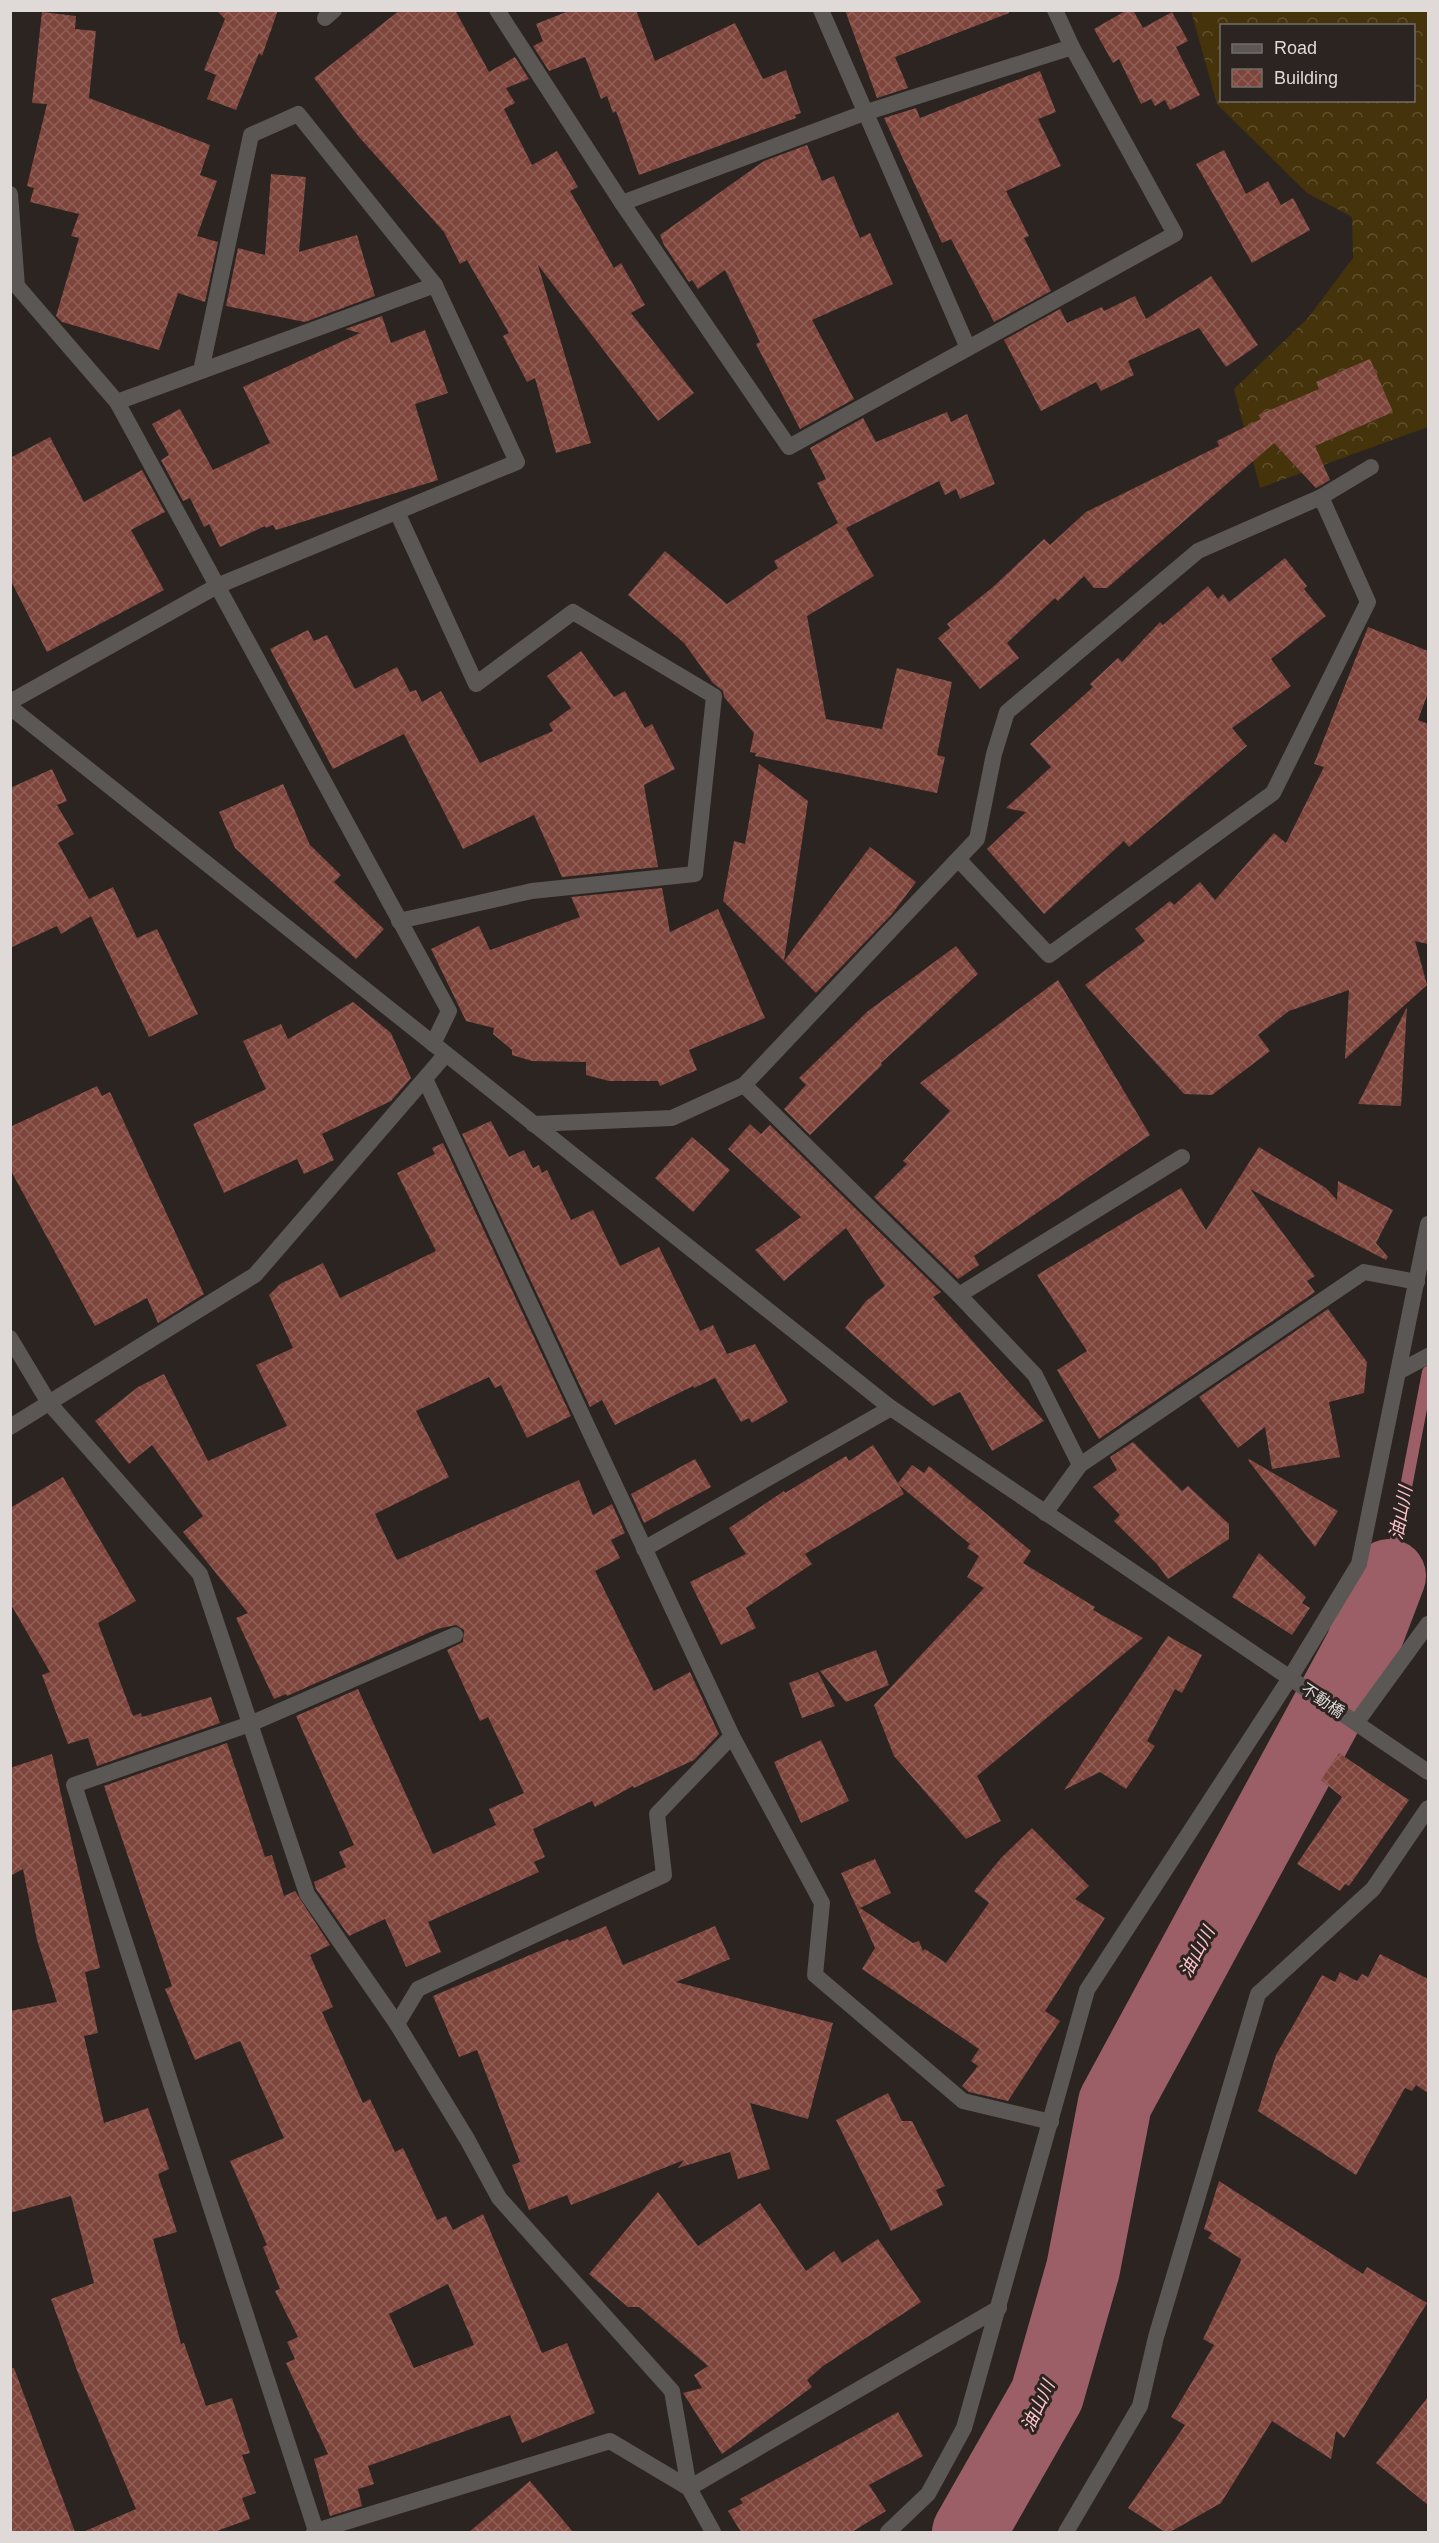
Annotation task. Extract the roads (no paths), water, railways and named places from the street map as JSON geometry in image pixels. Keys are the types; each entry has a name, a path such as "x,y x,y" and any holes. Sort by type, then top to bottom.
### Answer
{"street":[{"path":"497,10 622,203 789,447 1175,234 1072,47 1055,10"},
{"path":"820,10 969,348"},
{"path":"622,203 864,113 1072,47"},
{"path":"10,702 217,586 517,462 435,285 298,114 251,135 201,371"},
{"path":"10,195 17,286 117,402 449,1011 440,1049 424,1079 255,1275 10,1427"},
{"path":"117,402 435,285"},
{"path":"533,1124 672,1118 744,1085 977,839 994,754 1007,712 1198,551 1321,497 1371,467"},
{"path":"958,859 1049,955 1273,793 1368,602 1321,497"},
{"path":"397,512 476,684 573,612 714,696 695,874 532,891 399,921"},
{"name":"不動橋","path":"10,707 891,1408 1428,1772"},
{"path":"424,1079 732,1736 822,1903 815,1975 963,2101 1051,2122"},
{"path":"744,1085 958,1294 1035,1375 1080,1465"},
{"path":"958,1294 1182,1157"},
{"path":"888,2532 928,2494 964,2428 1088,1990 1290,1678 1359,1564 1428,1224"},
{"path":"1046,1513 1080,1465 1364,1272 1417,1282"},
{"path":"10,1338 49,1403 200,1574 307,1894 397,2024 467,2139 499,2198 672,2391 689,2488 713,2532"},
{"path":"1400,1371 1428,1356"},
{"path":"644,1549 891,1408"},
{"path":"1356,1723 1428,1624"},
{"path":"456,1635 250,1724 74,1785 315,2532 610,2441 689,2488"},
{"path":"397,2024 418,1989 664,1875 657,1814 732,1736"},
{"path":"1066,2532 1140,2406 1156,2337 1258,1994 1373,1889 1428,1808"},
{"path":"689,2488 999,2308"}],"waterway":[{"name":"油山川","path":"1389,1576 1428,1372"},
{"name":"油山川","path":"969,2532 1047,2395 1083,2269 1115,2103 1362,1647 1389,1576"}]}
